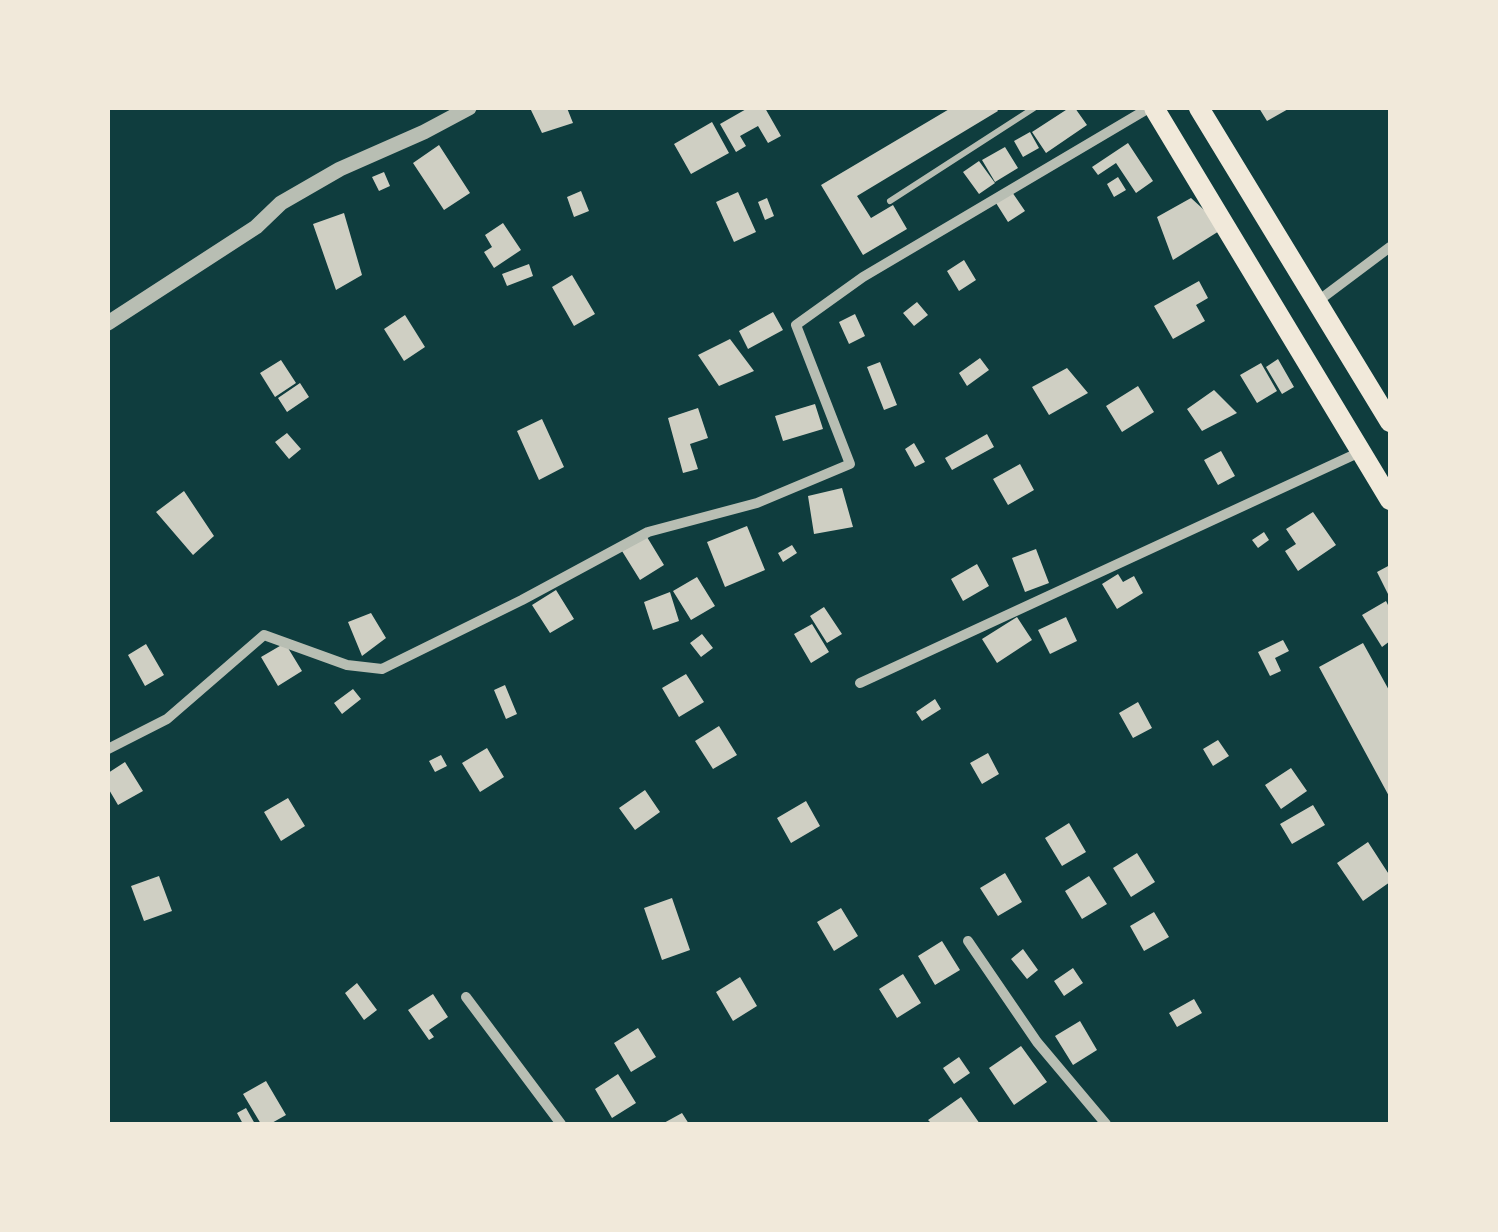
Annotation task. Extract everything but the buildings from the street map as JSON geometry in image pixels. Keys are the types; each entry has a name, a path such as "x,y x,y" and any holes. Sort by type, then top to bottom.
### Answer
{"highway":[{"path":"1152,108 1390,500"},
{"path":"1199,108 1390,422"}],"street":[{"path":"108,323 256,227 281,203 340,168 469,108"},
{"path":"108,748 167,719 264,635 347,665 382,668 522,600 648,532 757,502 850,464 796,325 863,276 1152,108"},
{"path":"1318,302 1390,248"},
{"path":"860,683 1361,451"},
{"path":"968,941 1037,1042 1106,1124"},
{"path":"466,997 561,1124"}],"lane":[{"path":"890,202 1034,108"}]}
